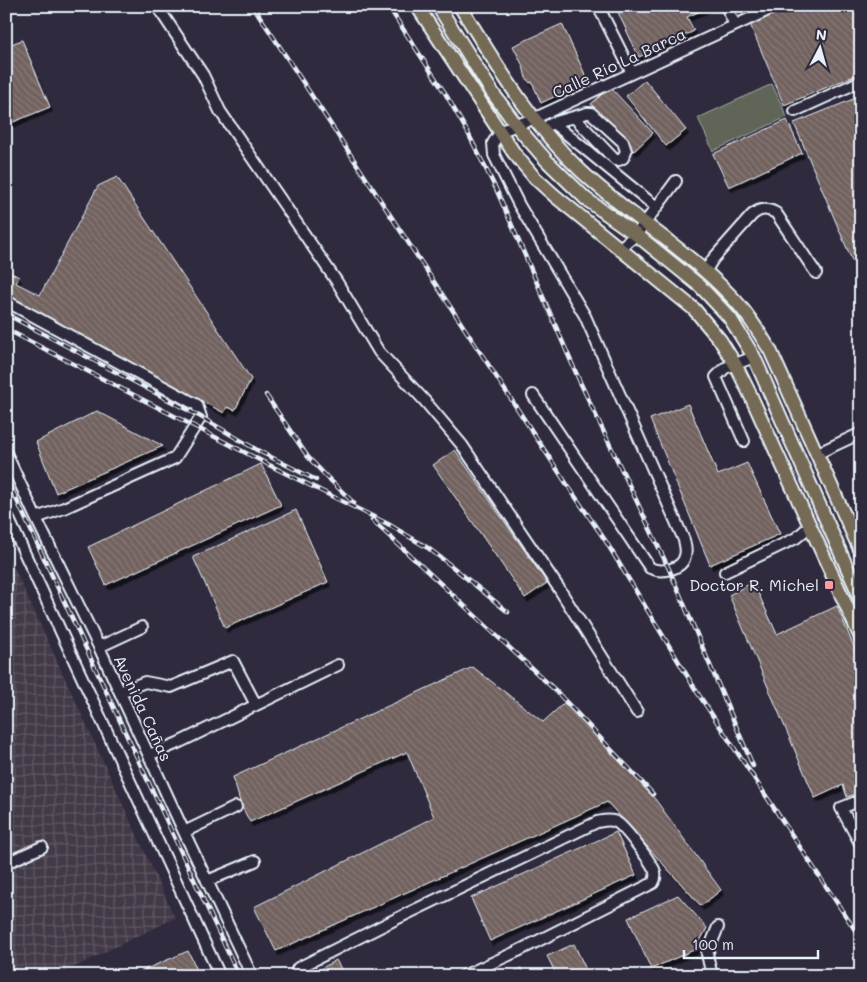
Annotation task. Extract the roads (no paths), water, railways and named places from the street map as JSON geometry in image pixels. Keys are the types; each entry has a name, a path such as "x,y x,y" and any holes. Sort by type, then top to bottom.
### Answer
{"main road":[{"path":"417,6 514,152 534,177 694,309 720,340 735,364 861,638"},
{"path":"438,6 492,92 516,126 547,161 586,199 636,235 700,286 730,318 754,357 861,599"},
{"path":"460,6 490,55 537,124 563,154 582,172 705,272 743,309 770,350 860,547"},
{"path":"801,506 817,500"}],"street":[{"path":"157,6 203,75 220,111 337,282 379,352 424,400 462,445 558,587 637,712"},
{"path":"598,6 632,73"},
{"path":"726,6 735,25"},
{"name":"Calle Río La Barca","path":"501,131 516,126 537,124 632,73 776,6"},
{"path":"795,111 861,81"},
{"path":"537,124 592,113 623,142 626,151 623,158 615,160 574,117"},
{"path":"553,122 656,207"},
{"path":"501,131 493,143 494,155 519,205 585,316 684,540 686,553 682,562 662,571 650,568 533,395"},
{"path":"620,248 636,235 676,181"},
{"path":"705,272 713,259 752,215 762,209 776,213 816,274"},
{"path":"6,301 197,405 201,417 175,458 64,508 36,518"},
{"path":"744,441 716,377 725,368 754,357"},
{"path":"816,454 861,433"},
{"name":"Avenida Cañas","path":"6,453 99,647 252,976"},
{"path":"6,514 220,976"},
{"path":"725,572 796,538 810,526"},
{"path":"99,647 142,628"},
{"path":"120,692 145,682 171,687 233,661 256,705"},
{"path":"149,755 178,743 338,665"},
{"path":"861,800 841,808 861,845"},
{"path":"184,832 236,807"},
{"path":"297,976 298,968 597,822 610,820 621,825 655,871 656,878 653,883 518,951 463,976"},
{"path":"6,863 42,847"},
{"path":"208,881 255,861"},
{"path":"712,976 707,954 718,927"}],"railway":[{"path":"253,6 605,540 697,692 861,939"},
{"path":"388,6 445,93 468,133 497,191 580,382 669,569 753,766"},
{"path":"6,314 316,480"},
{"path":"6,329 388,524 428,548 508,612"},
{"path":"266,395 308,457 354,503"},
{"path":"6,477 239,976"},
{"path":"6,500 8,520 6,540"},
{"path":"372,520 555,690 653,794"},
{"path":"751,970 755,976"}],"place":[{"name":"Doctor R. Michel","path":"829,585"}]}
